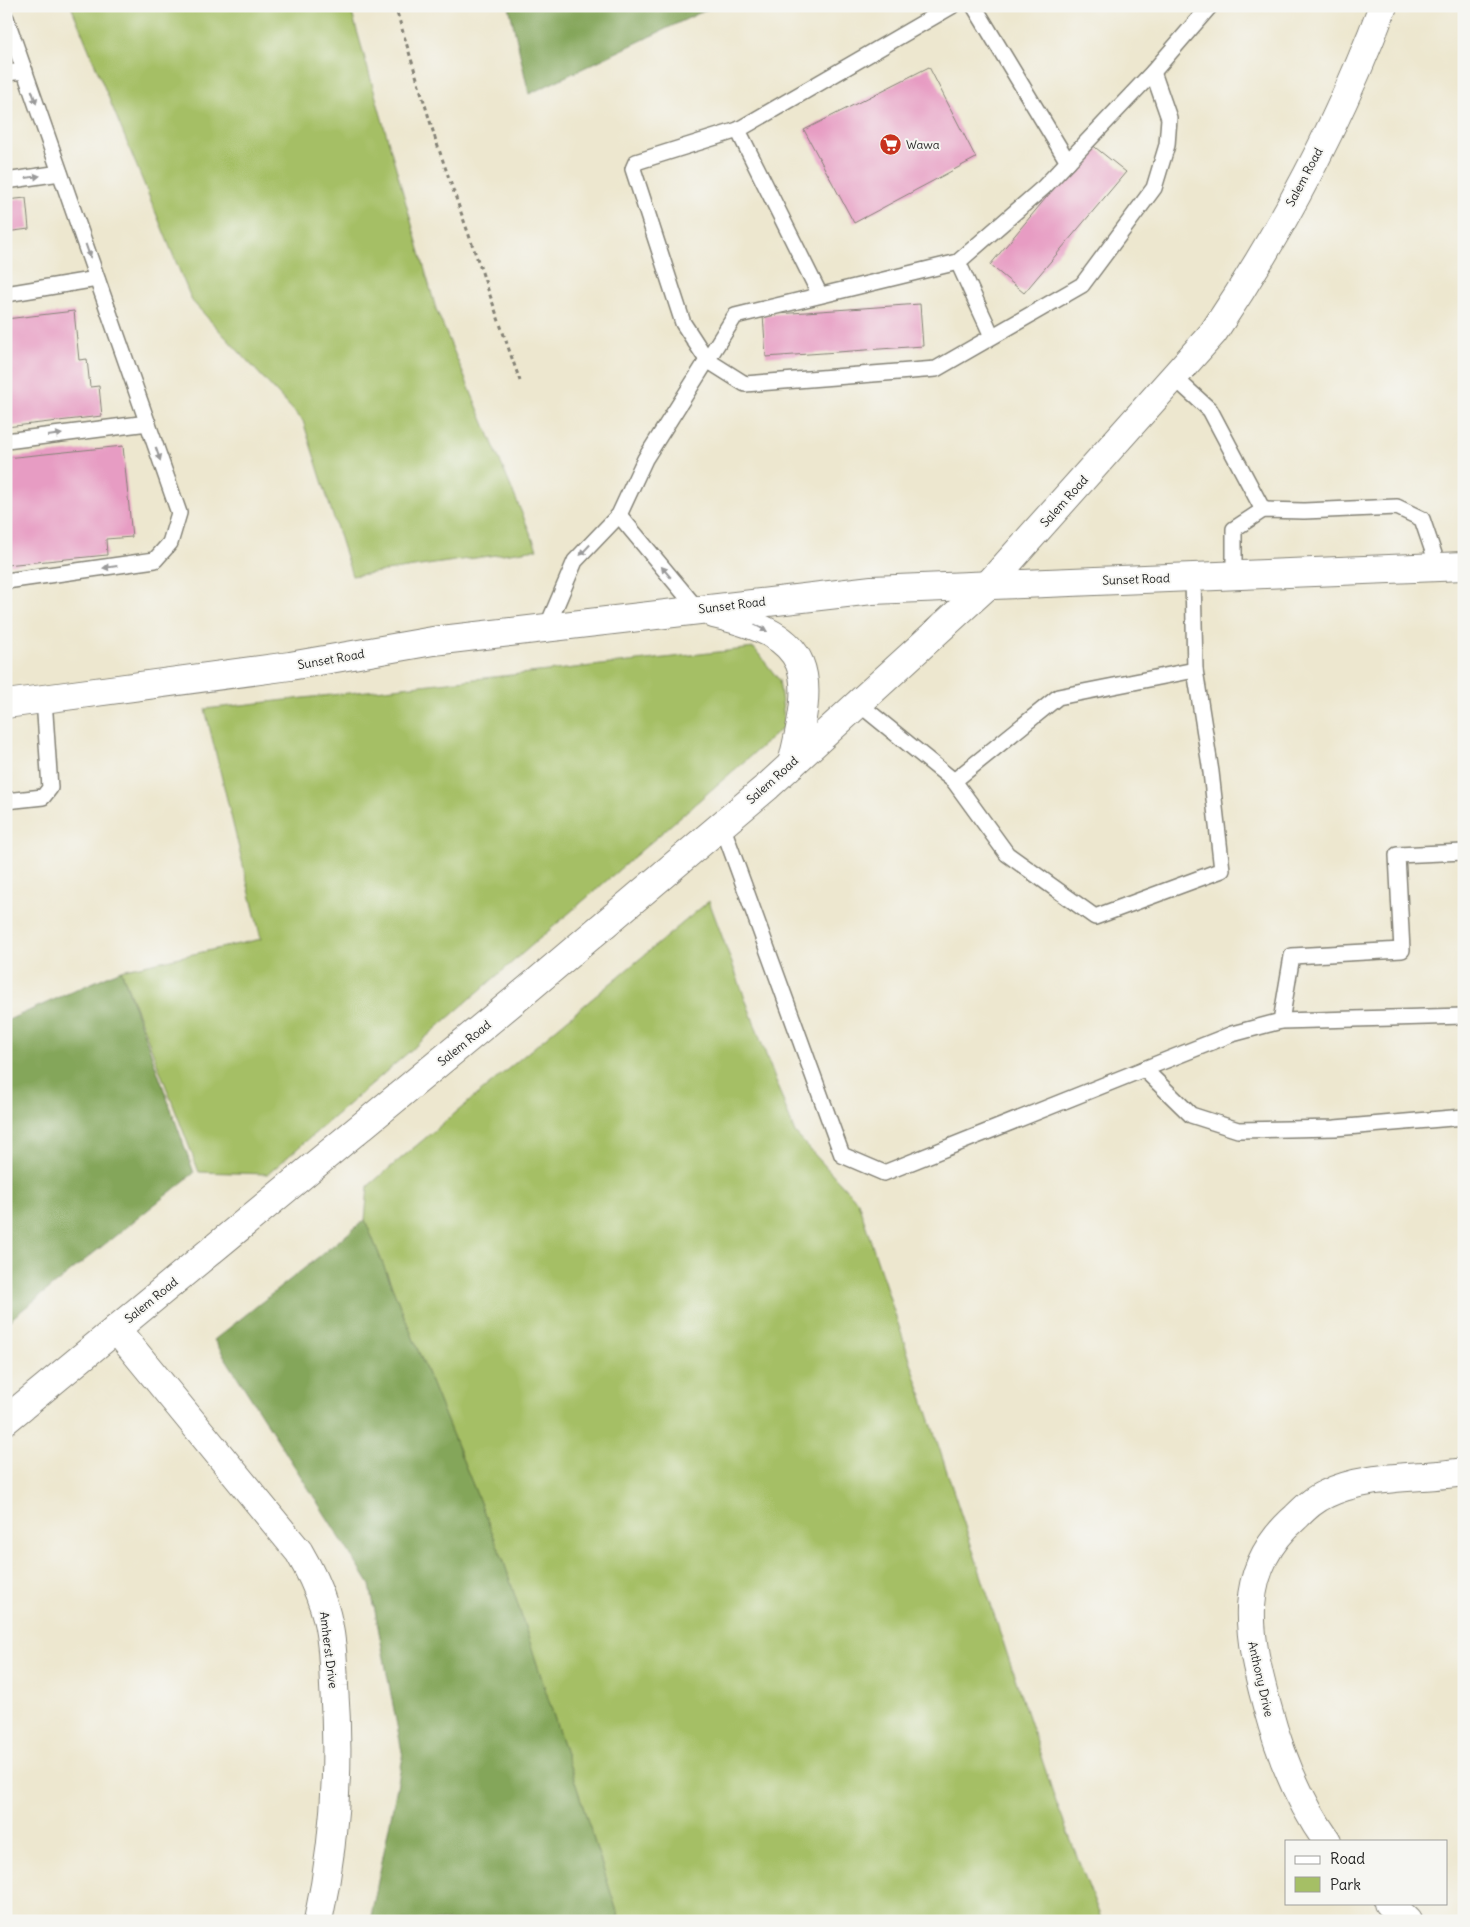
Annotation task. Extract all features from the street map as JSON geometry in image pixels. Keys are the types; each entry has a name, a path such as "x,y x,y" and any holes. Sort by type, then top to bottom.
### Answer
{"street":[{"name":"Salem Road","path":"6,1420 520,997 792,764 988,585 1175,378 1213,333 1236,298 1277,227 1352,84 1383,6"},
{"name":"Sunset Road","path":"6,704 290,666 433,641 872,590 1451,566"},
{"path":"698,610 750,622 779,638 798,657 806,694 792,764"},
{"name":"Amherst Drive","path":"116,1329 299,1552 319,1591 325,1609 333,1666 336,1777 328,1871 318,1921"},
{"name":"Anthony Drive","path":"1326,1840 1297,1793 1271,1724 1256,1669 1250,1620 1258,1570 1264,1556 1280,1531 1313,1501 1326,1494 1369,1481 1464,1472"},
{"path":"1389,1904 1407,1921"}],"lane":[{"path":"952,6 738,130 636,162 634,169 683,323 707,360 745,384 936,369 1082,285 1154,188 1167,145 1169,118 1154,72"},
{"path":"974,6 1068,162"},
{"path":"547,627 575,561 619,515 645,459 735,316 958,262 1044,188 1154,72 1210,6"},
{"path":"6,18 179,513 170,543 155,560 6,581"},
{"path":"6,73 25,71"},
{"path":"738,130 820,295"},
{"path":"6,181 60,173"},
{"path":"958,262 992,336"},
{"path":"6,294 98,279"},
{"path":"1175,378 1210,410 1263,510"},
{"path":"6,441 148,423"},
{"path":"1234,575 1234,528 1263,510 1304,511 1398,506 1422,519 1451,566"},
{"path":"619,515 698,610"},
{"path":"858,703 954,781 1008,854 1095,917 1222,870 1211,772 1195,670 1193,577"},
{"path":"954,781 1058,697 1195,670"},
{"path":"6,801 43,796 50,788 44,699"},
{"path":"722,824 842,1155 884,1173 1232,1034 1281,1021 1464,1016"},
{"path":"1281,1021 1292,956 1402,950 1397,855 1464,852"},
{"path":"1144,1069 1191,1115 1238,1130 1334,1128 1464,1117"}],"path":[{"path":"395,6 436,141 520,381"}],"green space":[{"path":"71,6 350,6 436,309 537,549 352,576 303,421 192,301"},
{"path":"509,6 714,6 529,94"},
{"path":"754,648 779,680 785,726 268,1174 199,1172 121,970 261,939 205,709"},
{"path":"709,901 795,1133 858,1202 1056,1802 1102,1921 620,1921 503,1559 365,1220 368,1186"},
{"path":"121,970 194,1173 6,1323 6,1021"},
{"path":"365,1220 503,1559 620,1921 370,1921 403,1757 370,1585 214,1340"}],"building":[{"name":"Wawa","path":"929,67 976,158 854,223 804,130"},
{"path":"1091,144 1126,172 1024,293 990,265"},
{"path":"26,198 29,229 6,232 6,200"},
{"path":"920,304 923,346 766,357 763,315"},
{"path":"74,311 79,360 87,359 90,387 99,386 102,416 6,427 6,319"},
{"path":"123,446 132,537 106,539 107,555 6,565 6,458"}],"place":[{"name":"Wawa","path":"890,144"}]}
